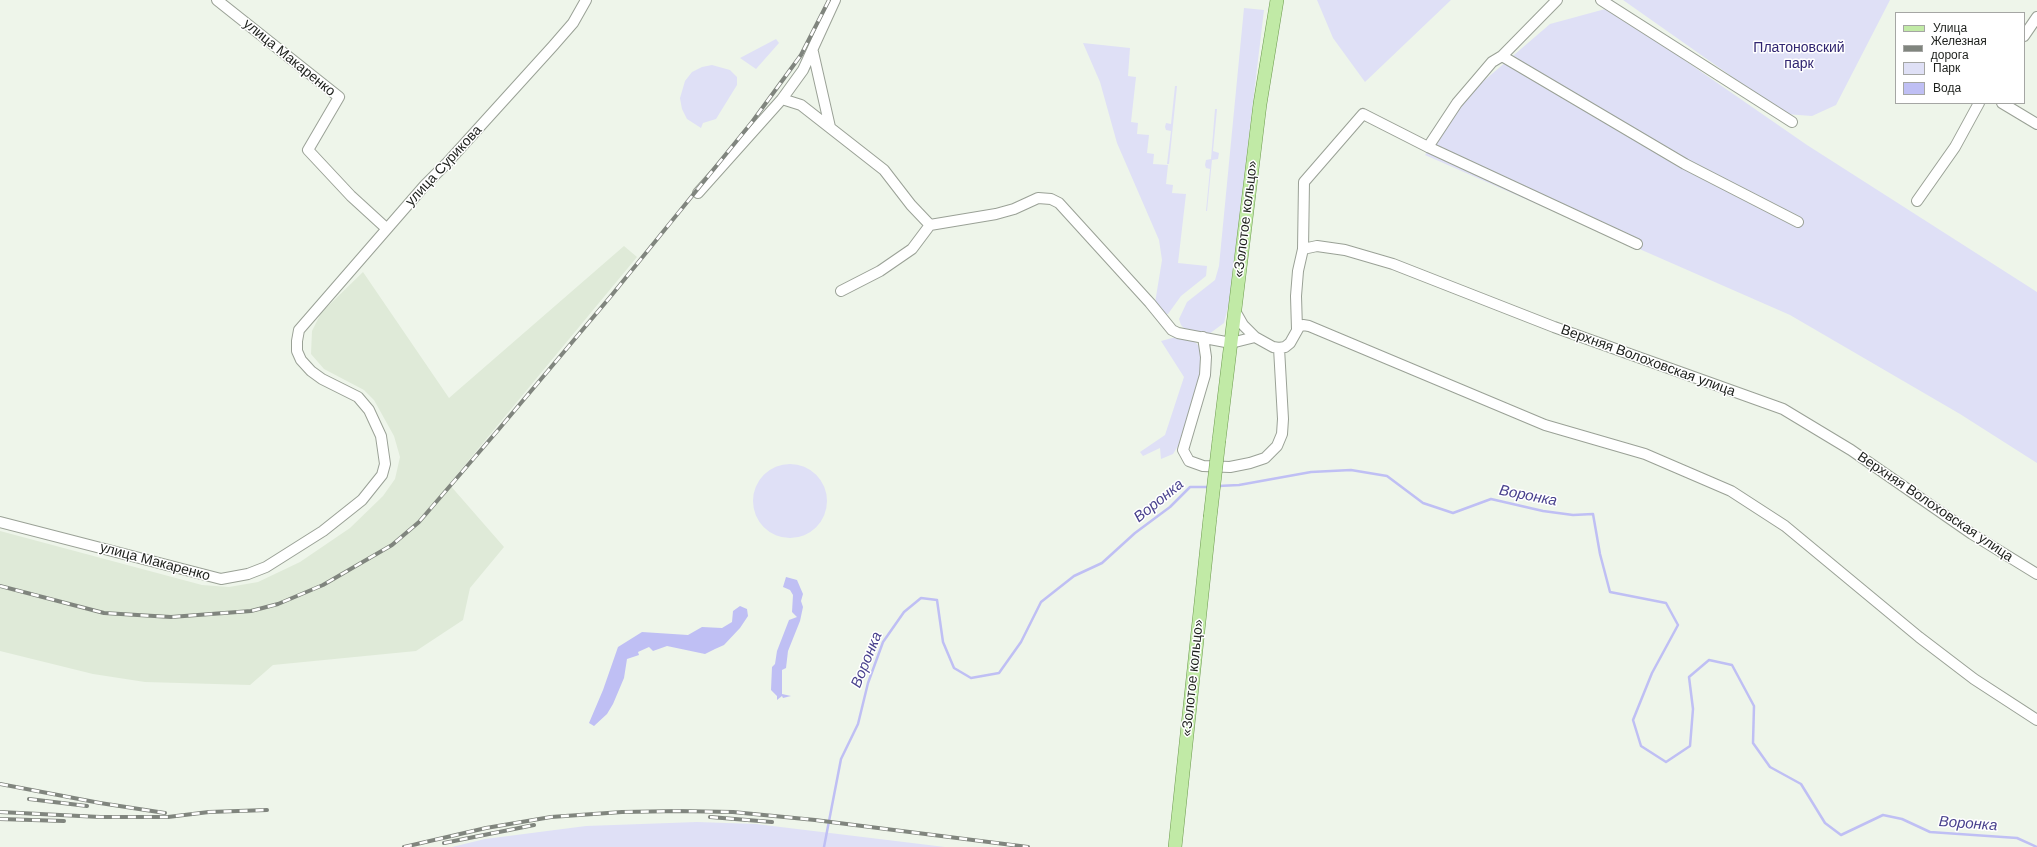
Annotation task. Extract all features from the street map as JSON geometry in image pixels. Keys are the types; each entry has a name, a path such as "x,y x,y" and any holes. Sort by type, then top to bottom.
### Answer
{"main road":[{"name":"«Золотое кольцо»","path":"1175,843 1219,440 1260,104 1277,0"}],"street":[{"name":"улица Макаренко","path":"217,0 339,98 308,150 351,196 386,228"},
{"name":"улица Сурикова","path":"299,330 386,228 553,46 573,23 586,0"},
{"path":"698,194 782,99 803,70 813,52 835,0"},
{"path":"1428,148 1457,103 1492,62 1502,56 1557,0"},
{"path":"1601,0 1792,122"},
{"path":"2025,35 2037,17"},
{"path":"813,52 830,127"},
{"path":"1502,56 1685,164 1798,222"},
{"path":"782,99 800,105 884,170 911,205 930,225"},
{"path":"1917,201 1954,147 1979,104"},
{"path":"2004,104 2037,124"},
{"path":"1280,348 1290,343 1297,329 1296,290 1298,271 1303,249 1304,182 1363,114 1428,148 1637,244"},
{"path":"840,291 880,271 912,249 930,225 996,214 1014,209 1038,198 1054,200 1058,203 1150,303 1170,328 1178,333 1231,343 1255,337"},
{"name":"Верхняя Волоховская улица","path":"1303,249 1317,246 1345,250 1393,264 1554,327 1782,409 1851,450 1972,534 2037,574"},
{"path":"1235,311 1243,325 1255,337 1280,348"},
{"path":"1297,329 1303,325 1309,326 1540,423 1645,454 1731,491 1785,526 1919,637 1974,679 2037,720"},
{"name":"улица Макаренко","path":"0,522 221,578 248,574 266,567 323,531 369,492 382,475 385,464 384,455 381,436 369,410 358,397 322,379 311,371 301,360 297,350 299,330"},
{"path":"1203,338 1206,357 1205,375 1183,450 1189,461 1203,466 1230,467 1250,463 1265,458 1278,446 1282,434 1283,419 1280,348"}],"shaded area":[{"path":"624,246 637,257 449,484 504,547 470,588 463,620 416,651 273,665 250,685 145,682 93,674 0,651 0,531 202,585 229,587 258,582 300,562 350,528 383,496 395,479 400,457 394,436 374,400 364,390 324,369 311,354 312,331 321,313 363,272 449,398"}],"green space":[{"path":"1317,0 1451,0 1365,82 1333,38"},
{"name":"Платоновский парк","path":"1623,0 1890,0 1836,105 1812,116 1785,114"},
{"path":"1244,8 1264,10 1229,303 1224,323 1209,334 1201,334 1186,330 1181,325 1179,319 1187,302 1215,280 1219,266"},
{"path":"1609,8 1807,145 2037,292 2037,463 1960,414 1790,315 1425,155 1465,97 1550,24"},
{"path":"776,39 779,43 756,69 740,58"},
{"path":"1083,43 1130,48 1128,76 1136,77 1131,122 1138,123 1137,134 1149,135 1147,153 1154,154 1153,164 1168,165 1166,184 1173,185 1172,193 1186,194 1178,263 1207,266 1206,276 1181,296 1168,314 1165,314 1155,303 1162,260 1159,240 1117,143 1100,82"},
{"path":"712,65 730,70 737,77 737,85 716,119 703,123 701,128 687,119 682,109 680,98 685,81 692,72 702,67"},
{"path":"1175,86 1177,86 1169,164 1167,164 1171,131 1166,130 1165,127 1166,123 1171,124"},
{"path":"1215,109 1217,109 1213,151 1219,153 1218,159 1212,160 1206,211 1210,169 1206,168 1205,165 1206,160 1211,159"},
{"path":"1176,337 1194,341 1200,347 1202,363 1193,402 1178,446 1173,454 1161,459 1160,448 1143,456 1140,452 1165,435 1184,377 1161,341"},
{"path":"790,464 804,467 816,475 824,487 827,501 824,515 816,527 804,535 790,538 776,535 764,527 756,515 753,501 756,487 764,475 776,467"},
{"path":"697,822 756,824 945,847 452,847 485,839 586,826"}],"water":[{"path":"786,577 797,580 803,594 801,601 803,607 800,621 788,651 786,668 782,670 782,694 791,696 783,698 782,696 777,700 777,696 771,690 772,667 775,664 777,651 789,620 797,617 792,612 793,595 790,590 783,587"},
{"path":"740,606 747,609 748,616 740,628 724,645 705,654 667,646 653,651 649,647 638,652 639,655 627,659 624,678 613,704 607,714 594,726 589,723 603,690 618,647 642,632 688,635 702,627 722,628 732,622 733,611"}],"waterway":[{"name":"Воронка","path":"1218,486 1239,485 1311,472 1351,470 1387,476 1423,503 1453,513 1491,499 1543,511 1573,515 1593,514 1600,554 1610,592 1666,603 1678,625 1652,673 1633,720 1641,746 1666,762 1690,746 1693,709 1689,677 1709,660 1732,665 1754,706 1753,743 1770,767 1801,784 1825,823 1841,835 1883,815 1902,819 1930,832 2017,838 2037,847"},
{"name":"Воронка","path":"824,847 841,759 858,724 868,683 883,642 904,612 921,598 937,600 943,642 954,668 971,678 999,673 1021,642 1041,602 1074,576 1102,563 1135,533 1170,507 1190,487 1209,487"}],"railway":[{"path":"0,586 104,613 171,617 251,611 278,604 323,585 392,545 419,522 499,429 611,296 752,122 801,55 829,0"},
{"path":"0,784 100,803 165,813"},
{"path":"29,799 87,806"},
{"path":"0,812 100,817 168,817 209,812 267,810"},
{"path":"404,847 486,828 551,817 622,812 678,811 733,812 815,820 1028,847"},
{"path":"710,817 772,822"},
{"path":"0,819 64,821"},
{"path":"444,843 534,825"}]}
